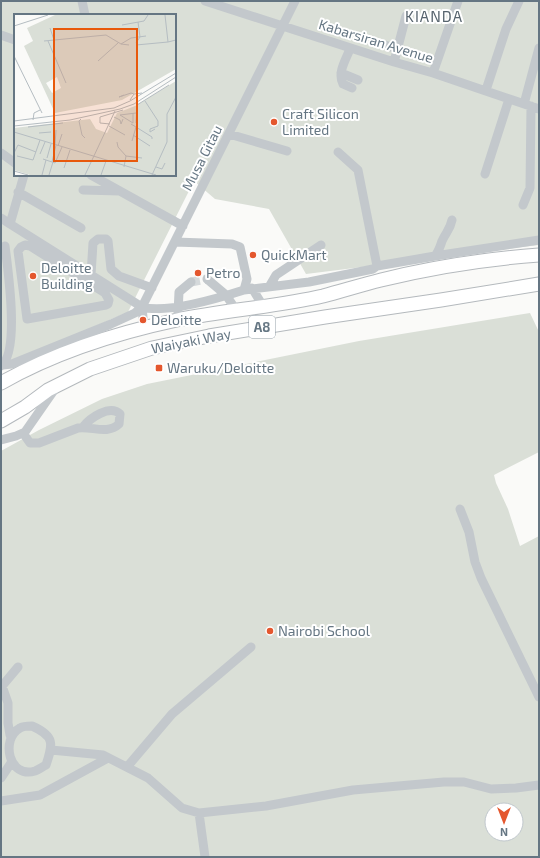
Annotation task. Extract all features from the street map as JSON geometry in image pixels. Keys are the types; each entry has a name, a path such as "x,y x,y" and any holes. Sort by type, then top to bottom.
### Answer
{"highway":[{"name":"Waiyaki Way","path":"1,383 22,371 109,337 177,320 323,296 381,280 435,269 516,256 539,255"},
{"name":"Waiyaki Way","path":"1,421 25,407 48,390 90,368 152,348 209,336 539,284"}],"street":[{"path":"82,1 85,14"},
{"name":"Kabarsiran Avenue","path":"205,1 282,27 486,90 531,106"},
{"name":"Musa Gitau","path":"142,307 295,1"},
{"path":"433,73 458,1"},
{"path":"486,90 506,29 519,1"},
{"path":"394,62 406,16"},
{"path":"1,35 14,40"},
{"path":"382,44 397,49"},
{"path":"350,48 341,73 342,82 352,88"},
{"path":"523,205 529,192 530,183 531,106 539,48"},
{"path":"341,73 358,80"},
{"path":"485,174 509,99"},
{"path":"229,134 287,151"},
{"path":"338,152 358,170 376,266"},
{"path":"1,154 14,162"},
{"path":"6,223 24,176"},
{"path":"93,176 183,226"},
{"path":"83,190 121,191"},
{"path":"18,192 82,228"},
{"path":"1,218 6,223 142,307 150,310 178,307 248,289 309,282 373,269 376,266 539,240"},
{"path":"435,256 440,251 443,240 451,228 452,220"},
{"path":"92,275 93,243 98,239 106,239 108,241 111,269 119,276 152,288"},
{"path":"175,242 232,244 240,248 248,289 264,306"},
{"path":"25,245 30,246 105,293 109,300 106,306 27,319 25,313 18,251 25,245"},
{"path":"269,287 276,275 321,245"},
{"path":"2,366 8,357 11,345 11,316 5,246"},
{"path":"207,279 226,295 236,310"},
{"path":"177,320 179,292 191,282"},
{"path":"142,307 144,328"},
{"path":"2,366 12,364 111,324 135,313 142,307"},
{"path":"11,316 25,313"},
{"path":"1,440 23,433 58,385"},
{"path":"23,433 30,443 39,443 83,427"},
{"path":"460,509 469,532 475,562 481,578 539,697"},
{"path":"127,767 172,714 251,646"},
{"path":"10,735 8,723 8,703 2,686 18,667"},
{"path":"32,726 44,731 51,741 51,750 46,765 34,771 21,771 10,763 3,751 10,735 20,728 32,726"},
{"path":"51,750 104,755 148,778 182,808 199,813 266,806 353,790 444,782 464,782 491,789 539,786"},
{"path":"1,801 40,795 108,758"},
{"path":"1,778 10,763"},
{"path":"199,813 205,857"}],"shaded area":[{"path":"1,1 539,1 539,245 306,274 269,209 215,199 194,181 128,312 1,367"},
{"name":"Nairobi School","path":"530,313 539,332 539,452 494,475 508,509 520,546 539,536 539,857 1,857 1,451 39,430 102,399 147,384 359,341"}],"tunnel":[{"path":"191,282 207,279"}],"place":[{"name":"Craft Silicon Limited","path":"274,122"},
{"name":"QuickMart","path":"253,255"},
{"name":"Petro","path":"198,273"},
{"name":"Deloitte Building","path":"33,276"},
{"name":"Deloitte","path":"143,320"},
{"name":"Waruku/Deloitte","path":"159,368"},
{"name":"Nairobi School","path":"270,631"}],"district":[{"name":"KIANDA","path":"434,17"}]}
